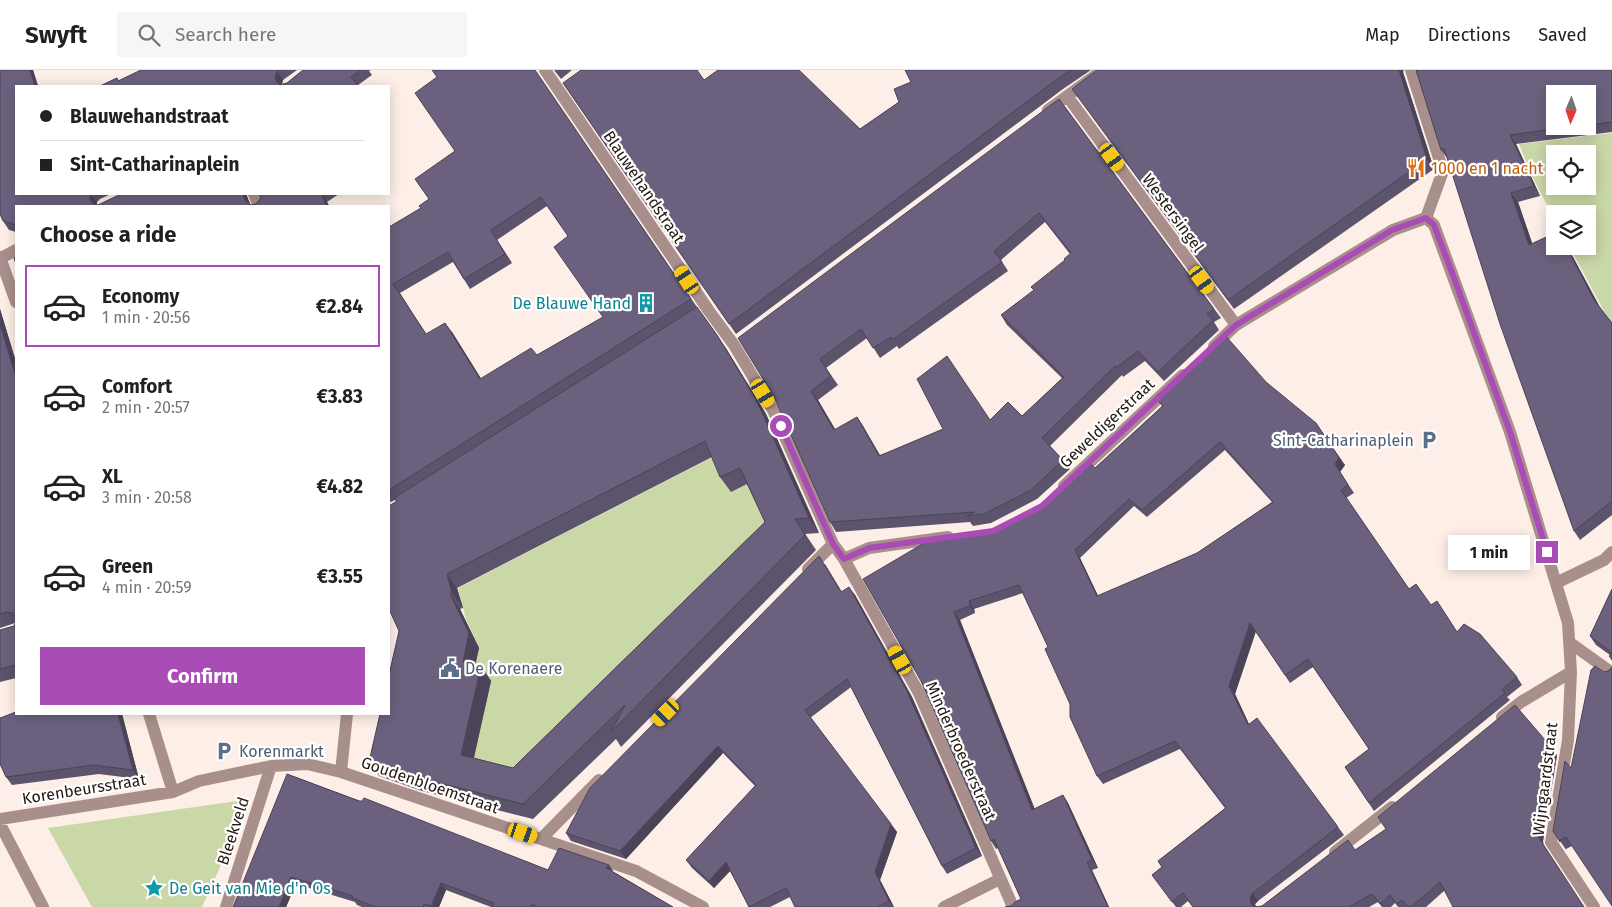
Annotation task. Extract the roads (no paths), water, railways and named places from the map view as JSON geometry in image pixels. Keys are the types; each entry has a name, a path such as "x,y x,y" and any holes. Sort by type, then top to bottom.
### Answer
{"street":[{"name":"Blauwehandstraat","path":"545,70 562,88 705,314 738,342 773,410 833,544 844,559"},
{"path":"1035,120 1103,70"},
{"path":"1411,70 1442,171 1426,218"},
{"name":"Westersingel","path":"1067,96 1236,325"},
{"path":"1207,352 1236,325 1392,230 1426,218"},
{"path":"1426,218 1434,225 1491,380 1530,496 1568,623 1572,672 1520,702 1490,726"},
{"path":"15,250 0,258 15,299"},
{"name":"Geweldigerstraat","path":"1056,492 1193,366"},
{"path":"844,559 869,548 964,535"},
{"path":"798,579 833,544"},
{"path":"1556,583 1604,560 1612,552"},
{"name":"Minderbroederstraat","path":"844,559 919,693 1000,879 1008,905"},
{"path":"1569,642 1612,673"},
{"name":"Wijngaardstraat","path":"1572,672 1568,740 1551,842 1594,907"},
{"path":"149,715 173,792 198,782 271,766 307,764 341,772 347,715"},
{"name":"Bleekveld","path":"226,907 271,766"},
{"path":"541,839 611,769"},
{"name":"Goudenbloemstraat","path":"341,772 636,871 703,907"},
{"name":"Korenbeursstraat","path":"0,819 173,792"},
{"path":"1325,860 1401,799"},
{"path":"0,824 43,907"},
{"path":"944,907 1000,879"}],"place":[{"name":"1000 en 1 nacht","path":"1416,168"},
{"name":"De Blauwe Hand","path":"646,303"},
{"name":"Sint-Catharinaplein","path":"1429,440"},
{"name":"De Korenaere","path":"450,668"},
{"name":"Korenmarkt","path":"224,751"},
{"name":"De Geit van Mie d'n Os","path":"154,888"}]}
